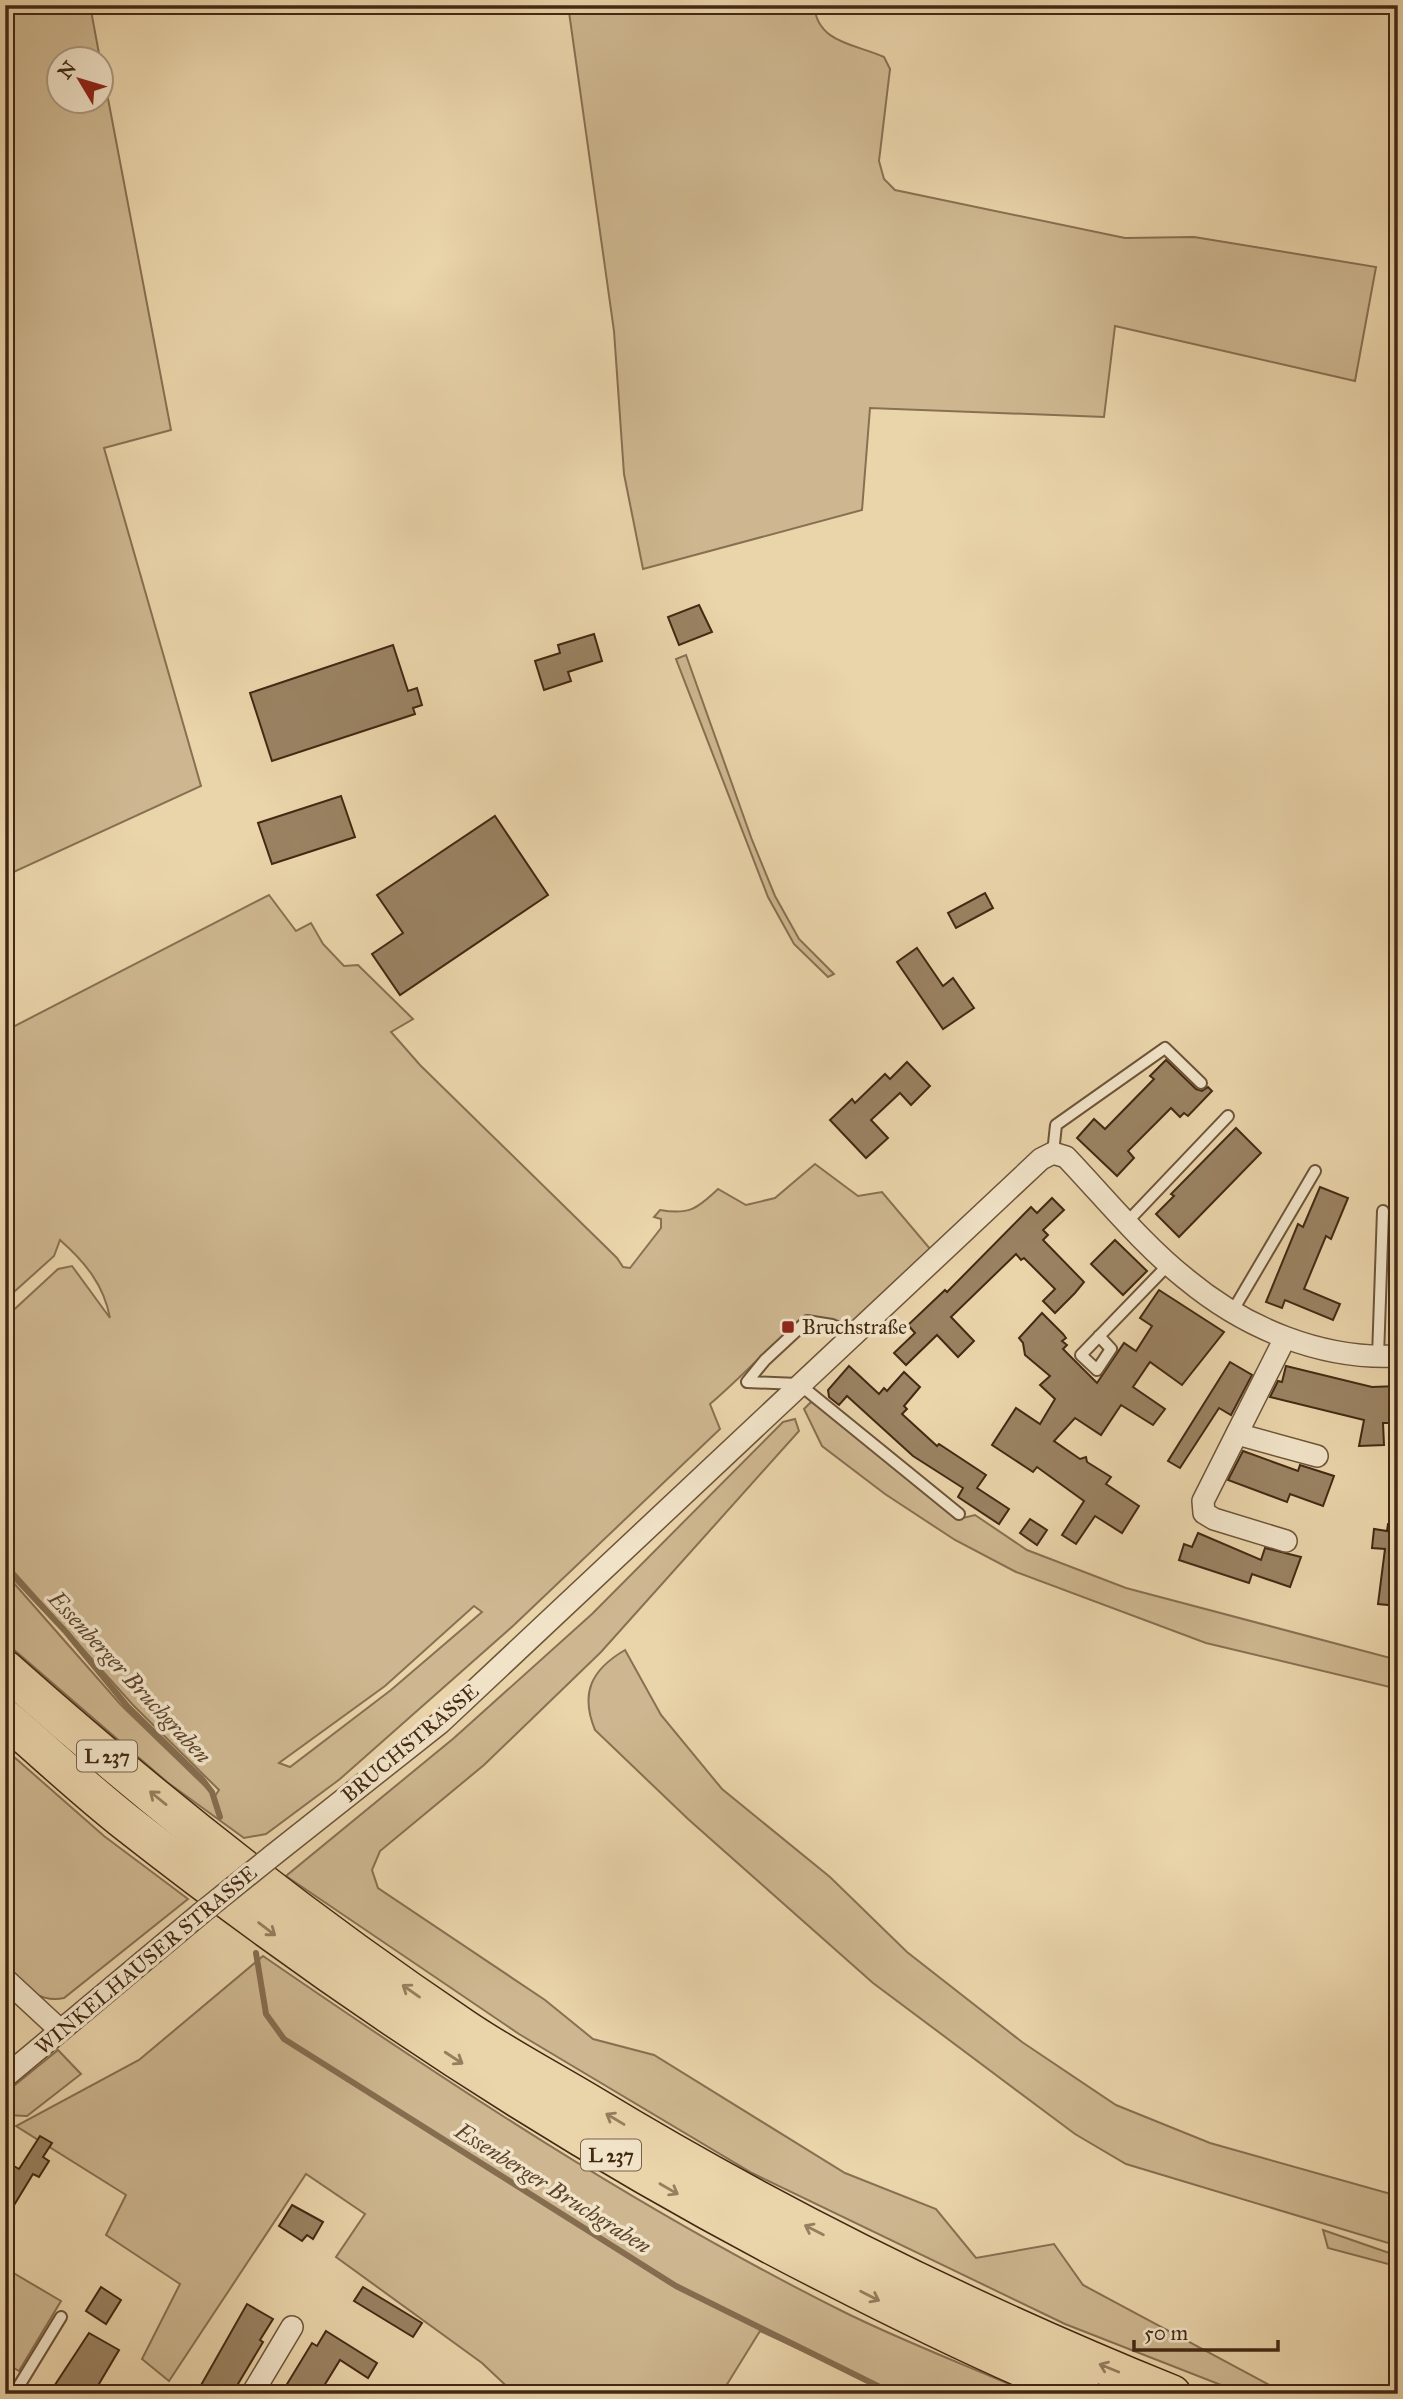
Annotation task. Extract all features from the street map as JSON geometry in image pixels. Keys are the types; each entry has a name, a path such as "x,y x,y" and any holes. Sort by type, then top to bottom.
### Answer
{"highway":[{"name":"L 237","path":"5,1669 211,1842 340,1942 467,2030 699,2170 858,2253 1054,2345 1172,2394"},
{"name":"L 237","path":"5,1718 124,1821 284,1941 398,2022 522,2102 760,2240 972,2345 1083,2394"}],"street":[{"path":"1053,1153 1066,1157 1185,1279 1232,1312 1285,1338 1332,1352 1388,1357"},
{"name":"BRUCHSTRASSE","path":"280,1850 440,1723 799,1384 855,1335 1041,1159 1053,1153"},
{"path":"1285,1338 1203,1501 1204,1513 1214,1519 1286,1541"},
{"path":"1237,1434 1317,1457"},
{"name":"WINKELHAUSER STRASSE","path":"5,2077 280,1850"},
{"path":"5,1979 60,2030"},
{"path":"252,2394 292,2327"}],"lane":[{"path":"1053,1153 1056,1125 1165,1048 1201,1083"},
{"path":"1128,1221 1228,1116"},
{"path":"1232,1312 1315,1171"},
{"path":"1383,1211 1388,1357"},
{"path":"1099,1336 1170,1263"},
{"path":"855,1335 832,1325 807,1321 765,1360 747,1382 799,1384 959,1514"},
{"path":"15,2394 61,2317"}],"shaded area":[{"path":"5,5 90,5 98,46 46,46 46,116 111,116 171,430 104,448 201,786 5,876"},
{"path":"568,5 814,5 817,18 830,35 884,57 890,69 879,161 884,179 895,190 1125,238 1194,237 1376,267 1355,381 1115,326 1104,417 870,408 862,510 643,569 624,474 614,331"},
{"path":"686,655 752,840 775,896 799,939 834,974 828,977 794,944 768,897 676,659"},
{"path":"269,895 296,931 311,923 323,944 344,966 358,965 413,1019 391,1032 420,1065 617,1258 623,1267 630,1268 661,1228 661,1219 654,1217 660,1210 678,1212 692,1209 718,1189 746,1205 775,1198 815,1164 858,1196 882,1192 931,1250 852,1325 806,1317 793,1327 710,1404 720,1429 514,1625 340,1779 266,1834 244,1838 167,1782 5,1642 5,1573 121,1705 215,1796 219,1790 133,1705 5,1562 5,1318 58,1269 72,1266 110,1318 103,1295 92,1275 60,1240 54,1256 5,1300 5,1031","holes":["474,1606 482,1612 391,1690 290,1767 279,1763 385,1686"]},
{"path":"811,1402 820,1406 959,1519 975,1515 1027,1550 1126,1588 1398,1660 1398,1689 1206,1643 1016,1572 955,1540 885,1494 822,1446 804,1409"},
{"path":"795,1419 799,1431 601,1652 484,1765 380,1851 372,1870 378,1888 545,2000 593,2039 654,2055 845,2173 936,2209 976,2258 1054,2244 1083,2285 1286,2394 1244,2394 1065,2324 752,2173 519,2034 286,1876 454,1738 592,1614 783,1422"},
{"path":"625,1650 661,1715 722,1789 830,1877 907,1952 1022,2042 1116,2105 1210,2143 1398,2196 1398,2246 1126,2164 1075,2134 873,1983 688,1819 595,1730 589,1705 592,1684 604,1666"},
{"path":"5,1749 104,1836 188,1899 64,1998 38,1995 5,1968"},
{"path":"263,1956 546,2144 692,2231 842,2311 1032,2394 896,2394 760,2331 721,2394 515,2394 482,2363 336,2257 365,2214 306,2174 169,2381 142,2359 180,2284 106,2235 126,2195 16,2126 139,2060"},
{"path":"58,2050 81,2074 27,2116 5,2115 5,2093"},
{"path":"1323,2230 1398,2258 1388,2264 1328,2248"},
{"path":"5,2268 61,2301 19,2371 5,2363"}],"building":[{"path":"699,605 712,632 679,645 668,617"},
{"path":"594,634 602,661 568,672 571,681 544,690 535,661 560,653 558,645"},
{"path":"393,645 408,691 417,688 422,705 413,708 415,714 272,761 250,693"},
{"path":"341,796 355,837 272,864 258,823"},
{"path":"495,816 548,895 400,995 372,954 403,933 377,895"},
{"path":"985,893 993,908 956,928 948,913"},
{"path":"917,948 943,986 953,978 974,1008 943,1029 897,962"},
{"path":"1166,1060 1196,1089 1202,1091 1208,1087 1212,1091 1188,1116 1184,1113 1180,1117 1171,1108 1128,1151 1134,1158 1117,1176 1077,1138 1094,1119 1105,1129 1154,1079 1150,1076"},
{"path":"907,1062 930,1086 911,1105 900,1093 871,1120 888,1138 866,1158 830,1120 852,1099 855,1103 885,1074 890,1079"},
{"path":"1236,1128 1261,1153 1179,1237 1156,1214 1174,1196 1171,1194"},
{"path":"1320,1187 1348,1198 1331,1239 1326,1236 1304,1289 1340,1304 1333,1320 1285,1300 1282,1308 1266,1302 1298,1224 1303,1227"},
{"path":"1052,1198 1064,1210 1043,1230 1048,1235 1043,1240 1084,1282 1075,1293 1055,1313 1043,1301 1055,1289 1024,1258 1021,1260 1016,1254 951,1317 974,1341 958,1357 937,1335 906,1365 894,1353 915,1333 908,1325 945,1290 947,1292 1031,1207 1037,1213"},
{"path":"1115,1240 1147,1271 1123,1295 1091,1264"},
{"path":"1159,1290 1224,1332 1182,1385 1150,1362 1133,1387 1165,1409 1153,1425 1121,1405 1101,1435 1075,1418 1054,1441 1080,1459 1086,1457 1087,1462 1111,1477 1106,1484 1139,1506 1122,1533 1095,1516 1076,1544 1062,1535 1084,1501 1037,1467 1033,1472 992,1445 1016,1408 1040,1424 1055,1399 1040,1385 1050,1376 1025,1355 1023,1343 1019,1338 1042,1313 1066,1338 1062,1341 1067,1345 1063,1349 1097,1383 1124,1343 1136,1351 1152,1326 1140,1318"},
{"path":"1230,1362 1252,1375 1231,1415 1219,1408 1180,1468 1168,1461"},
{"path":"849,1366 879,1394 884,1388 887,1391 904,1372 920,1387 904,1406 907,1409 902,1414 937,1446 939,1444 986,1475 977,1488 1009,1509 999,1524 958,1497 963,1488 913,1456 847,1396 839,1405 829,1397 828,1390"},
{"path":"1286,1366 1372,1387 1398,1386 1397,1423 1383,1423 1384,1445 1359,1446 1364,1420 1270,1397 1278,1381 1282,1382"},
{"path":"1243,1451 1298,1471 1300,1465 1334,1476 1323,1506 1290,1494 1287,1502 1228,1480"},
{"path":"1030,1519 1047,1530 1037,1545 1020,1533"},
{"path":"1388,1524 1398,1524 1398,1606 1378,1604 1385,1549 1372,1548 1374,1529 1387,1531"},
{"path":"1198,1533 1261,1560 1265,1548 1301,1557 1290,1587 1252,1574 1249,1583 1179,1560 1184,1544 1192,1547"},
{"path":"40,2136 52,2143 43,2157 49,2161 39,2177 33,2174 5,2220 5,2161 19,2169"},
{"path":"292,2205 323,2222 313,2239 307,2235 302,2241 279,2226"},
{"path":"101,2287 121,2300 106,2324 86,2311"},
{"path":"363,2287 422,2323 413,2337 354,2301"},
{"path":"247,2304 273,2319 260,2340 263,2342 232,2394 196,2394"},
{"path":"326,2331 377,2363 368,2378 340,2360 319,2394 281,2394 312,2343 317,2346"},
{"path":"89,2333 119,2350 93,2394 49,2394"}],"waterway":[{"name":"Essenberger Bruchgraben","path":"5,1567 66,1632 128,1707 202,1779 212,1792 220,1817"},
{"name":"Essenberger Bruchgraben","path":"256,1953 266,2014 284,2039 676,2286 894,2394"}],"place":[{"name":"Bruchstraße","path":"788,1327"}]}
